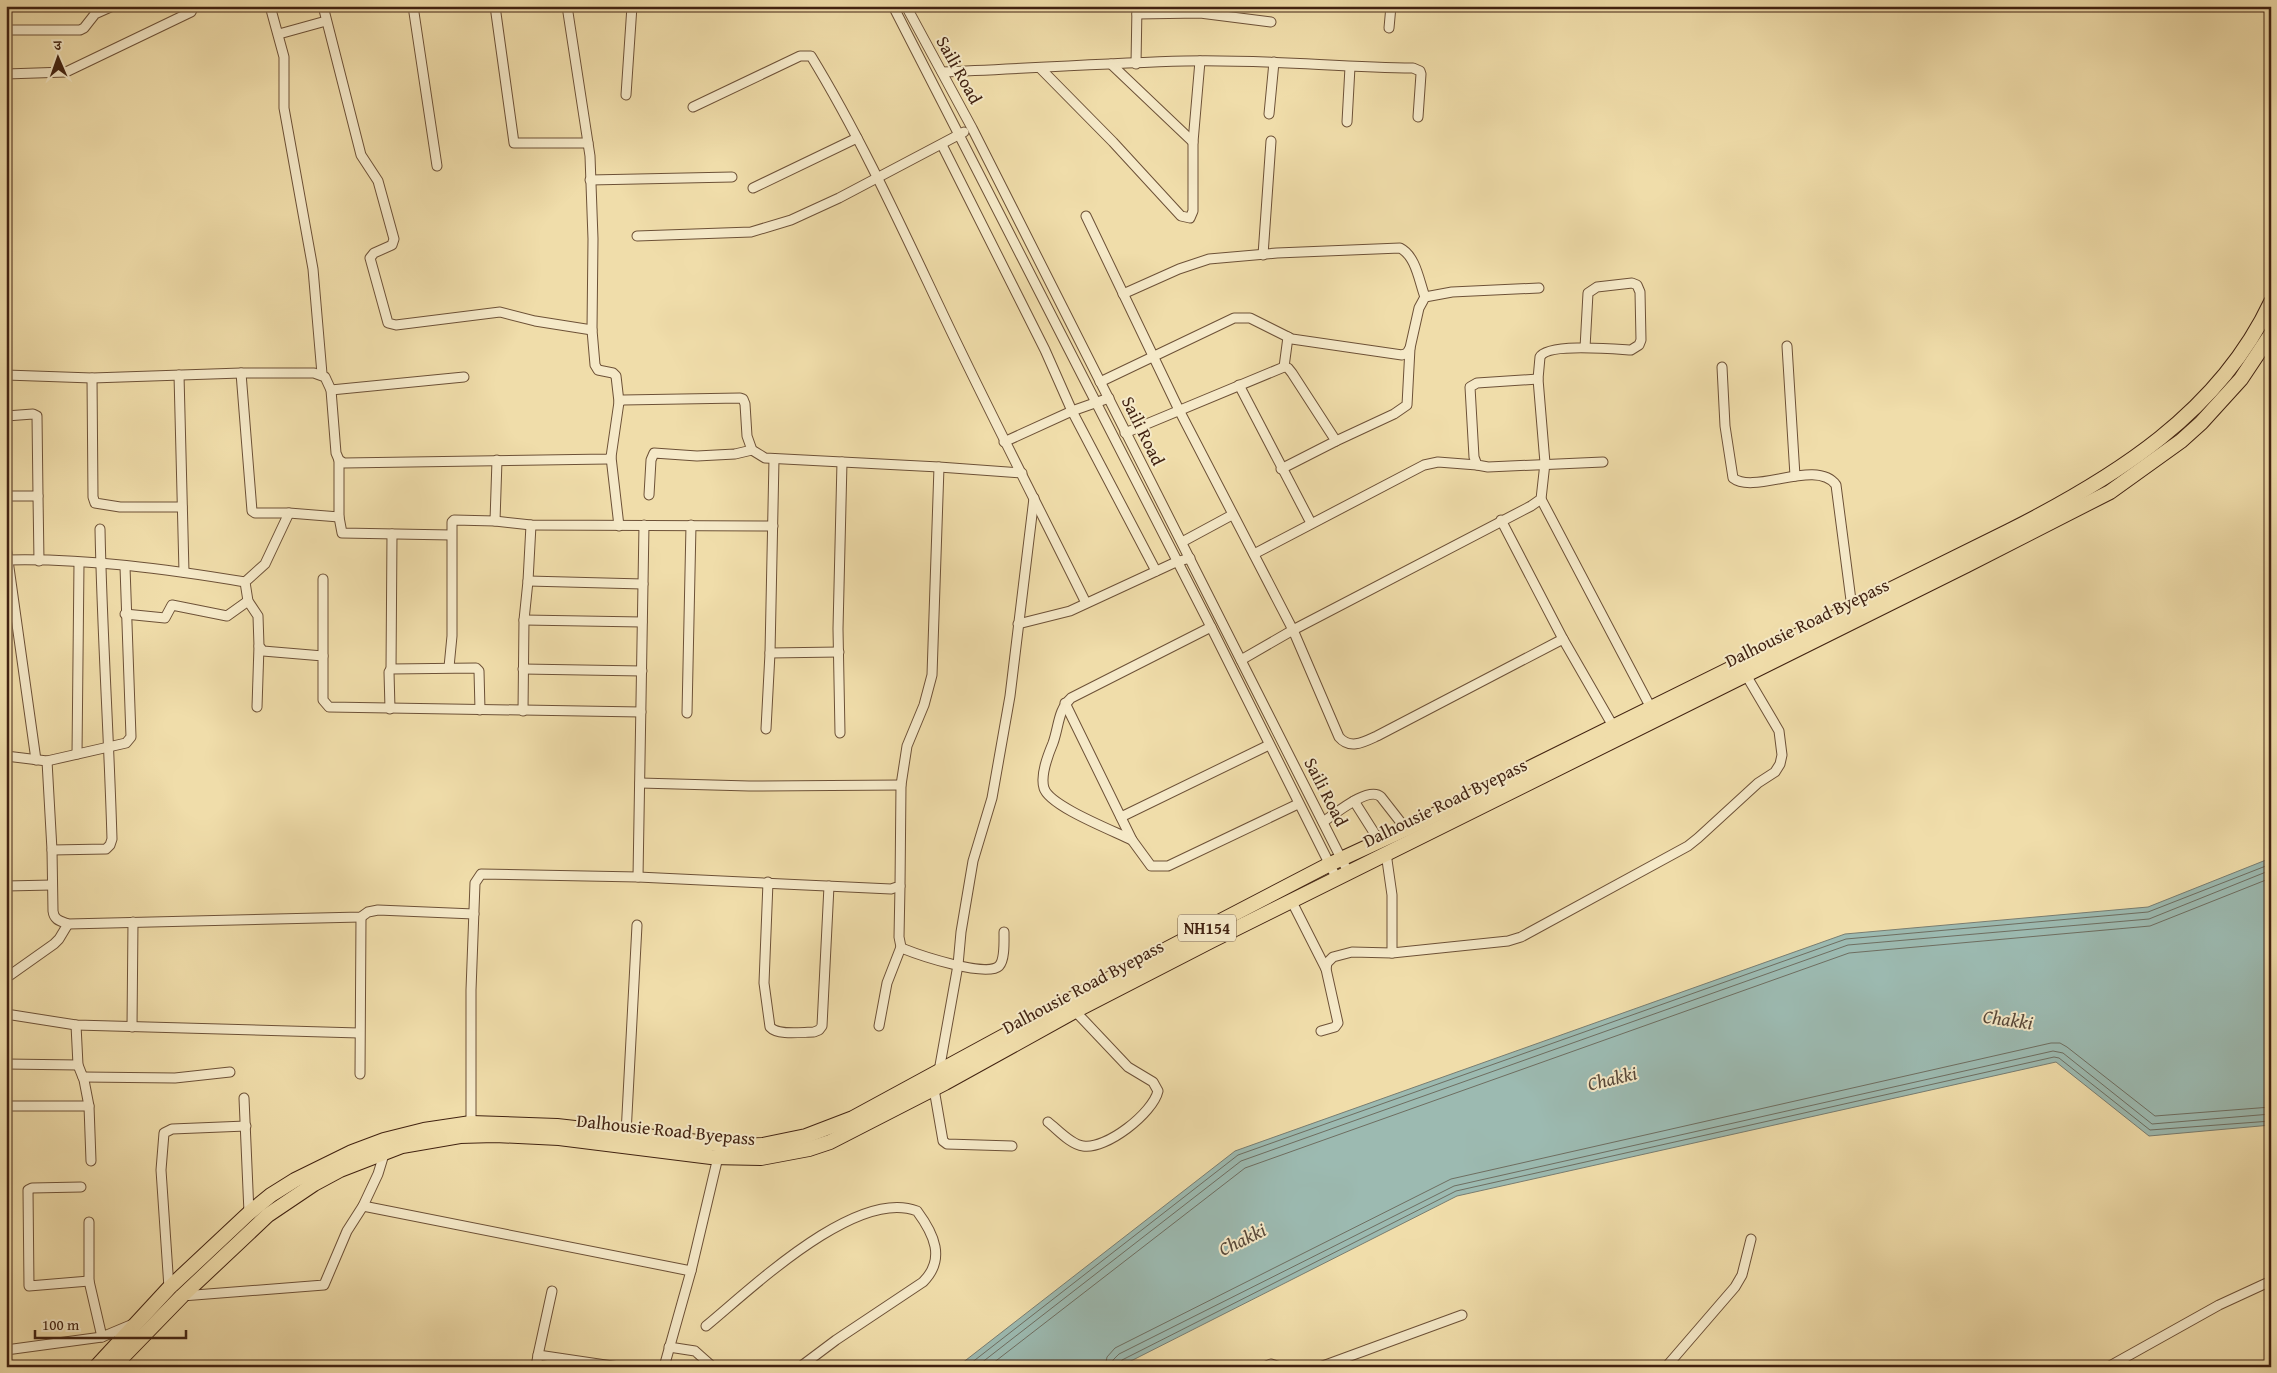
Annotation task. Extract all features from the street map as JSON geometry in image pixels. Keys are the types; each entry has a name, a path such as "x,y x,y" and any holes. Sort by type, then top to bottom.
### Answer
{"highway":[{"name":"NH154","path":"1383,847 1406,829 2049,511 2087,490 2138,456 2181,422 2216,387 2243,350 2271,302"},
{"name":"Dalhousie Road Byepass","path":"113,1367 182,1296 268,1215 289,1199 340,1170 385,1152 425,1140 495,1135 560,1138 718,1157 760,1158 809,1149 830,1142 934,1089 1075,1011 1291,900 1338,869 1746,675 2047,525 2118,487 2181,442 2201,423 2241,379 2271,334"},
{"name":"NH154","path":"96,1367 169,1288 249,1213 271,1195 296,1180 352,1152 384,1140 424,1130 471,1123 557,1126 734,1146 782,1142 806,1136 853,1118 1092,988 1338,869"}],"street":[{"path":"6,30 80,30 96,14 113,6"},
{"path":"6,74 66,72 191,12 194,6"},
{"path":"270,6 284,57 284,108 313,269 322,374 331,390 336,453 339,460 340,530 342,533 451,536"},
{"path":"323,6 361,155 378,181 394,239 392,245 374,253 370,258 388,323 396,325 500,312 535,321 592,330"},
{"path":"413,6 437,166"},
{"path":"495,6 514,143 588,142"},
{"path":"567,6 588,142 593,239 592,330 596,368 616,376 619,402 611,457 619,526"},
{"path":"626,95 632,6"},
{"path":"894,6 1095,404 1211,627 1298,804 1338,869"},
{"name":"Saili Road","path":"906,6 972,128 1109,398 1124,432 1182,542 1323,822 1338,869"},
{"path":"1389,28 1391,6"},
{"path":"1136,64 1137,10 1200,14 1271,22"},
{"path":"279,34 326,21"},
{"path":"693,108 807,54 811,56 878,178 1004,442 1034,496 1086,604"},
{"path":"942,72 1200,61 1413,68 1420,71 1418,116"},
{"path":"1040,68 1185,219 1190,218 1193,211 1193,142 1200,61"},
{"path":"1269,114 1274,62"},
{"path":"1110,64 1193,142"},
{"path":"1347,122 1350,67"},
{"path":"638,236 751,232 767,229 831,202 972,128"},
{"path":"753,188 857,138"},
{"path":"1263,255 1271,141"},
{"path":"942,145 1045,350 1072,411 1156,571"},
{"path":"590,180 732,177"},
{"path":"1086,216 1152,356 1232,515 1293,630 1339,737 1350,745 1358,744 1377,736 1563,639"},
{"path":"1123,294 1195,263 1263,255 1400,248 1411,259 1425,296 1419,308 1410,348 1407,405 1394,414 1281,469"},
{"path":"1585,348 1588,293 1597,287 1632,283 1637,285 1640,292 1641,340 1639,345 1631,350 1585,348 1547,350 1542,353 1538,379 1546,463 1541,499 1651,708"},
{"path":"1425,296 1452,292 1539,288"},
{"path":"1100,382 1234,318 1250,318 1288,338 1395,354 1407,353 1410,348"},
{"path":"1284,367 1288,338"},
{"path":"1787,346 1795,476"},
{"path":"1124,432 1284,367 1288,368 1292,373 1336,441"},
{"path":"1722,367 1725,426 1733,478 1743,483 1795,476 1826,476 1832,479 1836,485 1852,608"},
{"path":"6,375 92,378 241,373 322,374"},
{"path":"241,373 251,509 255,513 289,513 339,517"},
{"path":"179,375 184,572"},
{"path":"331,390 464,377"},
{"path":"92,378 93,497 95,503 120,507 182,507"},
{"path":"1477,465 1474,457 1470,387 1477,383 1538,379"},
{"path":"1240,385 1310,523"},
{"path":"619,402 623,400 740,398 745,404 748,436 752,450 765,458 939,466 1022,473"},
{"path":"1004,442 1072,411 1109,398"},
{"path":"6,416 33,414 37,416 39,561"},
{"path":"650,495 650,460 654,454 697,456 735,454 752,450"},
{"path":"339,460 350,464 608,459 611,457"},
{"path":"766,728 770,654 774,459"},
{"path":"495,521 497,460"},
{"path":"840,733 839,652 842,462"},
{"path":"1254,554 1310,523 1431,463 1488,467 1603,462"},
{"path":"879,1026 887,983 901,947 899,937 901,785 907,746 924,705 932,675 939,466"},
{"path":"6,496 38,496"},
{"path":"940,1071 973,861 992,798 1010,696 1034,496"},
{"path":"1241,660 1293,630 1541,499"},
{"path":"245,582 265,564 289,513"},
{"path":"1182,542 1232,515"},
{"path":"449,667 452,636 451,536 454,520 495,521 531,525 773,526"},
{"path":"1501,520 1563,639 1613,726"},
{"path":"523,710 524,620 531,525"},
{"path":"638,877 644,525"},
{"path":"687,713 691,525"},
{"path":"52,850 106,849 112,839 102,629 100,529"},
{"path":"390,709 392,534"},
{"path":"6,546 36,760"},
{"path":"1018,624 1070,611 1176,562 1190,558"},
{"path":"8,560 125,566 184,572 245,582"},
{"path":"77,754 79,563"},
{"path":"6,756 47,761 126,743 131,738 125,614 125,566"},
{"path":"323,579 323,700 329,707 641,712"},
{"path":"528,581 643,584"},
{"path":"245,582 248,601 258,616 257,708"},
{"path":"125,614 163,618 172,605 227,616 248,601"},
{"path":"524,620 642,622"},
{"path":"1132,840 1074,812 1049,798 1046,793 1043,779 1061,710 1072,698 1211,627"},
{"path":"259,646 263,651 323,656"},
{"path":"770,654 839,652"},
{"path":"391,669 476,668 479,671 480,710"},
{"path":"523,669 642,671"},
{"path":"1326,969 1327,963 1339,954 1352,952 1392,953 1490,945 1521,937 1688,846 1758,783 1775,772 1780,764 1782,755 1779,731 1746,675"},
{"path":"1065,704 1132,840 1150,866 1168,866 1298,804"},
{"path":"1121,817 1269,745"},
{"path":"47,761 52,885 54,914 58,921 68,924 361,917 368,912 378,910 474,914"},
{"path":"640,783 749,786 901,785"},
{"path":"1323,822 1367,794 1378,794 1406,829"},
{"path":"1354,801 1383,847 1392,895 1392,953"},
{"path":"471,1123 471,990 474,914 476,883 481,874 638,877 891,889 900,886"},
{"path":"768,882 764,983 770,1027 773,1030 781,1031 814,1032 822,1026 829,886"},
{"path":"6,886 52,885"},
{"path":"1291,900 1326,969 1338,1024 1335,1027 1321,1031"},
{"path":"360,1074 361,917"},
{"path":"132,1027 133,922"},
{"path":"6,978 59,939 68,924"},
{"path":"626,1134 636,925"},
{"path":"901,947 914,953 958,965 987,970 994,969 1000,966 1002,961 1004,932"},
{"path":"1048,1122 1078,1145 1090,1146 1120,1134 1133,1124 1157,1097 1158,1090 1153,1082 1128,1067 1075,1011"},
{"path":"6,1014 76,1025 359,1033"},
{"path":"76,1025 78,1065 83,1077 89,1106 91,1161"},
{"path":"6,1064 78,1065"},
{"path":"83,1077 175,1078 230,1072"},
{"path":"934,1089 943,1141 947,1144 1012,1146"},
{"path":"244,1098 249,1213"},
{"path":"6,1106 89,1106"},
{"path":"169,1288 161,1170 164,1133 172,1129 246,1126"},
{"path":"182,1296 324,1285 347,1231 363,1206 378,1174 385,1152"},
{"path":"664,1367 691,1271 718,1157"},
{"path":"80,1187 32,1188 28,1190 30,1286 90,1281"},
{"path":"363,1206 691,1271"},
{"path":"706,1326 803,1246 845,1222 865,1213 879,1210 906,1208 917,1211 929,1232 936,1250 937,1259 931,1274 923,1282 836,1340 800,1367"},
{"path":"89,1222 90,1281 102,1336"},
{"path":"1666,1367 1735,1287 1742,1275 1751,1239"},
{"path":"2108,1367 2219,1305 2271,1281"},
{"path":"536,1367 552,1291"},
{"path":"1320,1367 1462,1315"},
{"path":"6,1350 102,1336 138,1322"},
{"path":"669,1347 695,1351 713,1367"},
{"path":"538,1355 619,1367"},
{"path":"1264,1367 1271,1364 1280,1367"}],"water":[{"name":"Chakki","path":"2271,858 2271,1125 2149,1136 2056,1062 1457,1196 1119,1367 957,1367 1235,1151 1845,934 2148,907"}]}
